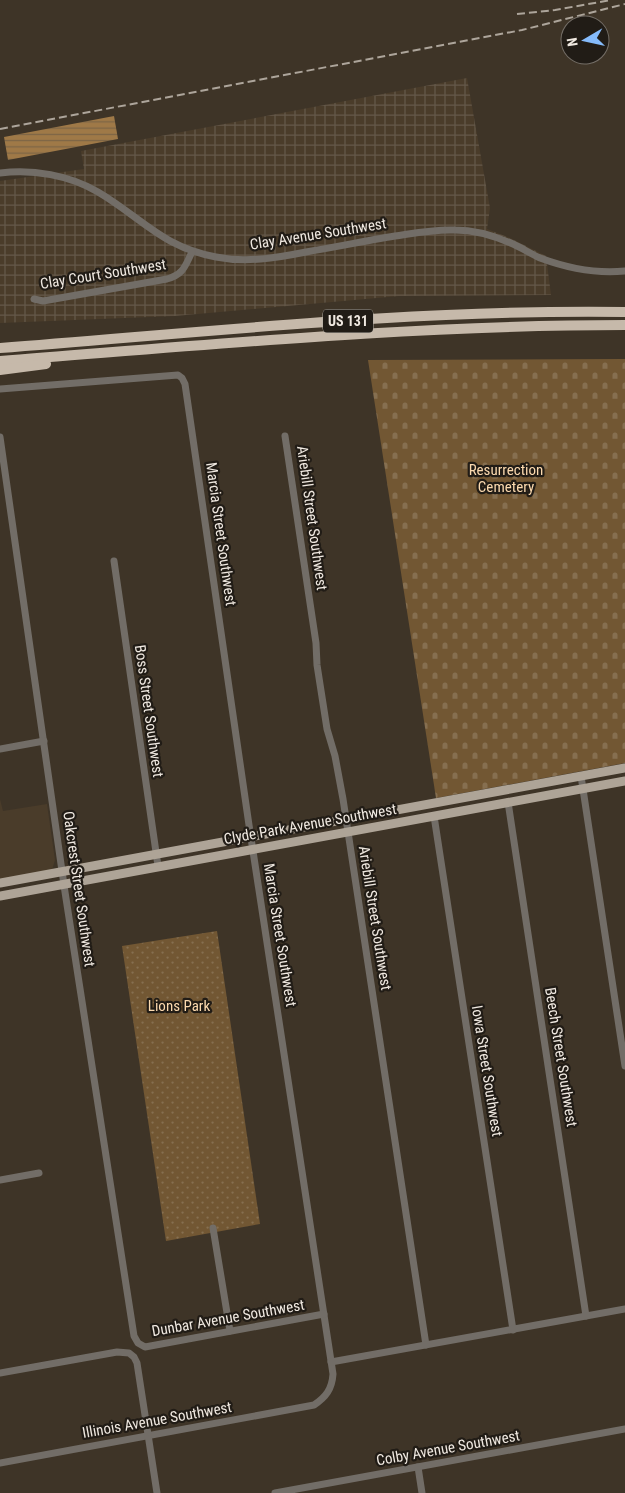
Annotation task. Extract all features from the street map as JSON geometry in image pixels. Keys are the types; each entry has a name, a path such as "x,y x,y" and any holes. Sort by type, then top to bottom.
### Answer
{"highway":[{"name":"US 131","path":"0,348 366,319 514,312 625,312"},
{"name":"US 131","path":"0,361 434,329 625,325"},
{"path":"0,342 71,342"},
{"path":"0,370 98,354"}],"main road":[{"name":"Clyde Park Avenue Southwest","path":"0,883 625,768"},
{"name":"Clyde Park Avenue Southwest","path":"0,896 625,781"}],"street":[{"name":"Clay Avenue Southwest","path":"0,173 28,172 47,174 75,182 98,192 164,239 192,252 233,260 253,260 292,255 427,231 455,230 490,236 512,244 540,258 575,269 608,272 625,271"},
{"name":"Clay Court Southwest","path":"34,299 42,301 167,279 177,276 182,271 192,252"},
{"name":"Marcia Street Southwest","path":"0,389 178,375 185,384 333,1374 331,1388 324,1398 318,1402"},
{"name":"Ariebill Street Southwest","path":"286,436 316,643 317,665 327,729 335,756 348,832 426,1345"},
{"name":"Oakcrest Street Southwest","path":"0,437 64,883 130,1313 134,1336 138,1343"},
{"name":"Boss Street Southwest","path":"114,561 158,866"},
{"path":"0,749 44,741"},
{"path":"581,776 625,1066"},
{"name":"Beech Street Southwest","path":"508,802 586,1316"},
{"name":"Iowa Street Southwest","path":"434,816 513,1330"},
{"path":"0,1180 39,1173"},
{"path":"213,1228 230,1331"},
{"path":"331,1362 625,1309"},
{"name":"Dunbar Avenue Southwest","path":"138,1343 145,1347 324,1314"},
{"path":"0,1373 117,1352 128,1353 134,1357 139,1372 157,1493"},
{"name":"Illinois Avenue Southwest","path":"0,1463 300,1409 318,1402"},
{"name":"Colby Avenue Southwest","path":"275,1493 625,1429"},
{"path":"418,1467 422,1493"}],"shaded area":[{"path":"467,78 490,208 487,229 546,256 551,295 399,296 175,316 0,323 0,181 84,169 81,151"},
{"path":"114,116 118,139 8,160 4,137"},
{"path":"0,799 3,811 47,804 55,860 52,870 0,880"}],"green space":[{"name":"Resurrection Cemetery","path":"625,359 625,763 436,798 368,360"},
{"name":"Lions Park","path":"217,931 260,1224 166,1241 122,946"}],"railway":[{"path":"517,14 555,10 611,0"},
{"path":"0,129 522,30 625,4"}]}
